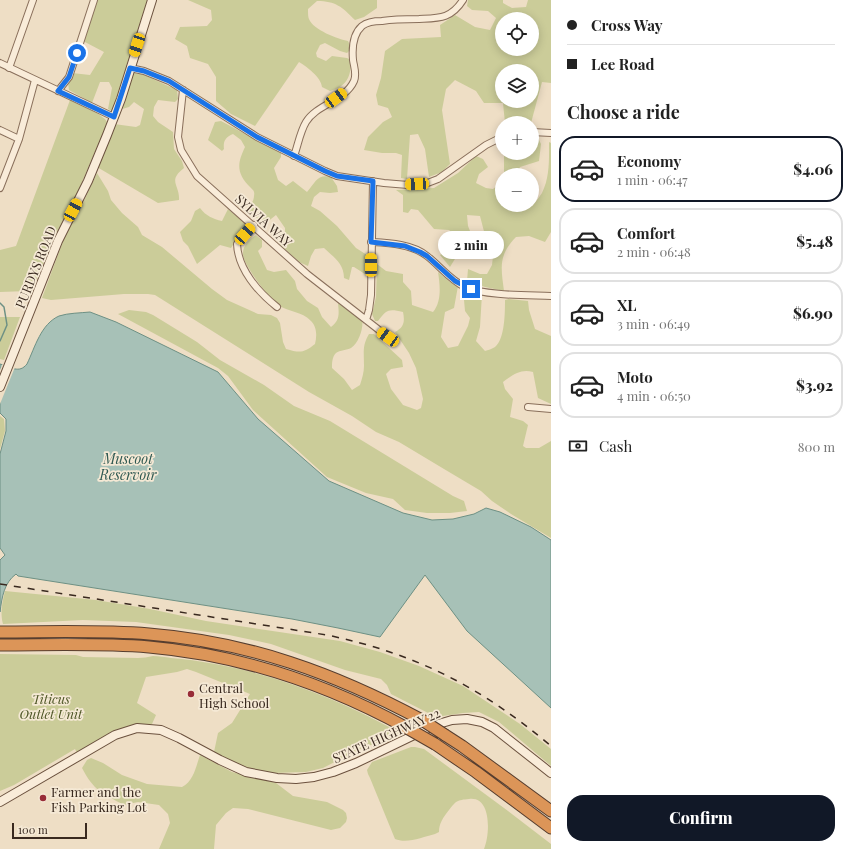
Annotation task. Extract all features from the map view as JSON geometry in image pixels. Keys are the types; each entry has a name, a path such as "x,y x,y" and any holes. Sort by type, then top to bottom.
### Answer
{"highway":[{"path":"1,632 122,632 178,637 232,646 286,660 319,672 370,694 422,720 473,753 551,811"},
{"path":"0,645 94,645 149,647 230,659 276,671 308,682 359,703 407,728 435,744 551,828"}],"main road":[{"name":"PURDYS ROAD","path":"0,387 58,241 94,167 114,117 152,0"},
{"name":"STATE HIGHWAY 22","path":"0,805 3,800 115,735 137,728 162,730 246,772 287,778 314,777 333,772 354,764 435,725 448,720 464,718 479,721 494,728 551,773"}],"street":[{"path":"9,68 33,0"},
{"path":"58,91 69,77 94,0"},
{"path":"294,156 306,121 315,112 346,91 353,82 355,74 352,49 356,35 362,26 383,20 438,19 450,14 463,0"},
{"path":"0,63 114,117"},
{"path":"130,68 144,71 169,81 257,137 337,176 408,185 425,184 438,179 486,145 495,141"},
{"path":"0,188 19,139 35,80"},
{"name":"SYLVIA WAY","path":"183,90 178,136 181,150 197,176 308,274 388,337"},
{"path":"0,130 19,139"},
{"path":"539,132 551,133"},
{"path":"366,320 371,295 373,181"},
{"path":"254,225 236,244 237,253 241,264 259,291 277,307"},
{"path":"371,242 405,246 420,252 427,256 455,281 471,289 484,292 551,296"},
{"path":"528,407 551,409"}],"green space":[{"path":"97,0 147,0 112,111 108,109 112,88 109,82 100,82 92,103 69,90 68,83 72,73 90,75 104,52 83,41"},
{"path":"188,0 377,0 377,8 364,17 355,20 342,8 329,2 317,1 308,9 309,19 315,27 332,36 348,41 350,50 347,53 325,43 320,45 316,53 317,57 326,61 332,56 351,60 349,76 344,83 336,89 330,91 322,87 319,80 310,69 299,62 255,126 231,114 216,101 216,77 208,64 190,58 187,46 175,39 180,27 207,26 212,20 211,10"},
{"path":"468,0 503,0 503,3 512,8 526,7 528,0 551,0 551,83 542,82 539,93 539,64 495,64 495,103 484,103 476,91 455,80 446,89 442,110 450,164 442,172 429,177 425,149 418,134 410,135 407,179 401,178 402,155 396,153 382,153 364,150 368,137 383,122 392,117 388,108 378,105 376,95 381,78 385,51 402,39 441,37 440,25 455,15 475,27 490,30 495,20 495,56 539,56 539,12 495,12 495,17 488,11 472,10 467,6"},
{"path":"133,73 142,74 177,90 178,99 175,102 158,100 154,107 153,116 158,122 173,132 174,149 182,161 184,168 176,176 175,180 179,200 158,203 97,167 114,124 136,127 140,125 144,109 134,102 129,107 122,109"},
{"path":"70,100 97,113 105,119 107,122 103,133 79,189 57,232 36,280 28,291 0,292 0,250 16,246"},
{"path":"504,108 535,108 533,116 504,116"},
{"path":"221,121 281,153 281,157 274,168 278,180 286,186 293,181 307,192 320,178 326,176 331,177 337,186 338,192 320,192 314,197 311,206 320,211 337,226 356,248 367,255 368,276 352,267 349,280 344,278 344,273 340,264 324,248 315,249 308,266 299,262 279,244 285,236 285,228 276,215 266,223 249,214 247,210 252,203 254,192 246,183 240,173 239,168 240,158 245,147 241,140 233,134 225,140 224,149 222,151 208,140 215,122"},
{"path":"539,140 541,144 539,161 520,168 504,168 504,160 539,160"},
{"path":"549,142 551,143 551,232 545,242 529,236 516,237 510,244 506,250 502,262 504,291 467,281 468,269 480,274 487,274 492,265 493,256 487,243 480,216 467,215 468,226 472,236 461,249 450,267 440,255 455,246 457,236 449,230 434,229 418,210 411,209 408,213 403,212 403,195 396,190 434,188 458,173 476,156 483,159 488,167 479,174 476,183 486,188 493,189 495,187 495,212 539,212 539,197 545,187 548,168"},
{"path":"97,173 108,191 111,200 122,213 138,227 142,235 162,247 227,300 258,314 271,315 277,318 280,323 283,342 286,349 298,352 305,351 315,344 316,332 313,323 303,315 282,307 274,302 258,282 244,260 243,252 245,246 256,235 262,240 262,247 258,251 267,270 274,272 286,270 295,281 297,289 307,301 318,308 322,317 331,327 336,322 338,316 338,303 362,319 362,330 359,339 351,348 336,353 332,362 332,368 344,379 352,390 360,385 364,371 365,342 369,334 374,334 402,360 403,367 391,369 386,374 391,389 403,405 417,410 421,408 423,399 416,368 409,353 395,332 403,324 403,312 391,310 386,312 378,321 375,321 372,314 376,297 377,264 386,271 403,274 403,282 411,291 412,305 433,312 439,298 440,287 438,272 450,282 458,286 454,308 445,312 441,337 448,348 458,346 468,326 470,318 465,311 463,289 482,294 480,327 476,341 485,351 495,347 501,338 504,325 505,300 528,301 529,310 535,329 551,336 551,404 538,398 533,372 525,371 518,373 503,382 505,389 513,399 510,417 523,421 528,425 523,446 526,448 539,448 551,441 551,538 511,514 492,501 481,491 399,442 376,432 352,416 309,392 155,295 124,294 51,300 42,298 63,241"},
{"path":"200,208 210,217 222,221 228,209 246,225 231,248 220,245 197,264 188,246 183,241 180,232 191,221 195,211"},
{"path":"129,310 146,312 153,315 197,342 220,360 264,385 294,406 330,421 453,496 464,501 467,511 427,513 405,510 393,499 366,493 327,477 253,410 228,376 218,368 118,314"},
{"path":"0,317 20,317 4,360 0,359"},
{"path":"0,416 4,419 5,431 0,449"},
{"path":"5,591 96,600 150,609 206,621 340,641 380,652 419,666 463,686 520,724 551,749 551,766 499,722 479,712 436,717 391,694 387,685 381,679 345,670 271,644 229,635 136,622 83,620 3,624 2,608"},
{"name":"Titicus Outlet Unit","path":"0,654 76,655 83,657 131,658 158,656 232,667 292,684 321,695 377,720 404,735 364,747 323,768 306,772 271,773 243,767 214,752 218,733 232,723 250,694 187,669 146,677 137,703 156,715 152,724 129,726 116,730 77,753 75,749 14,785 0,791"},
{"path":"411,747 424,749 551,844 551,849 484,849 488,826 485,810 482,804 476,800 469,799 459,801 453,805 442,821 439,832 405,841 395,839 367,770 372,762"},
{"path":"200,755 232,772 276,783 293,796 327,802 346,813 346,822 340,828 331,830 248,809 233,808 226,813 216,825 214,849 159,849 170,823 168,814 159,805 138,802 124,805 99,791 86,776 82,768 87,760 91,758 103,763 122,775 147,784 182,787 192,777"}],"water":[{"name":"Muscoot Reservoir","path":"90,312 116,322 218,372 258,419 329,481 403,513 432,520 453,519 474,514 486,508 500,512 531,527 551,540 551,708 467,631 425,575 380,637 292,619 18,576 16,574 6,586 0,612 0,560 5,555 0,548 0,454 6,431 6,419 0,413 0,364 15,369 21,369 27,364 39,337 48,324 59,316"}],"pier":[{"path":"3,363 15,367 0,404 0,370"}],"waterway":[{"path":"0,303 4,307 7,325 0,341"}],"railway":[{"path":"0,584 327,635 360,643 419,663 473,690 499,706 551,746"}],"place":[{"name":"Central High School","path":"191,694"},
{"name":"Farmer and the Fish Parking Lot","path":"43,798"}],"route":[{"path":"77,53 69,77 58,91 114,117 130,68 144,71 169,81 257,137 294,156 337,176 373,181 371,242 405,246 420,252 427,256 455,281 471,289"}]}
